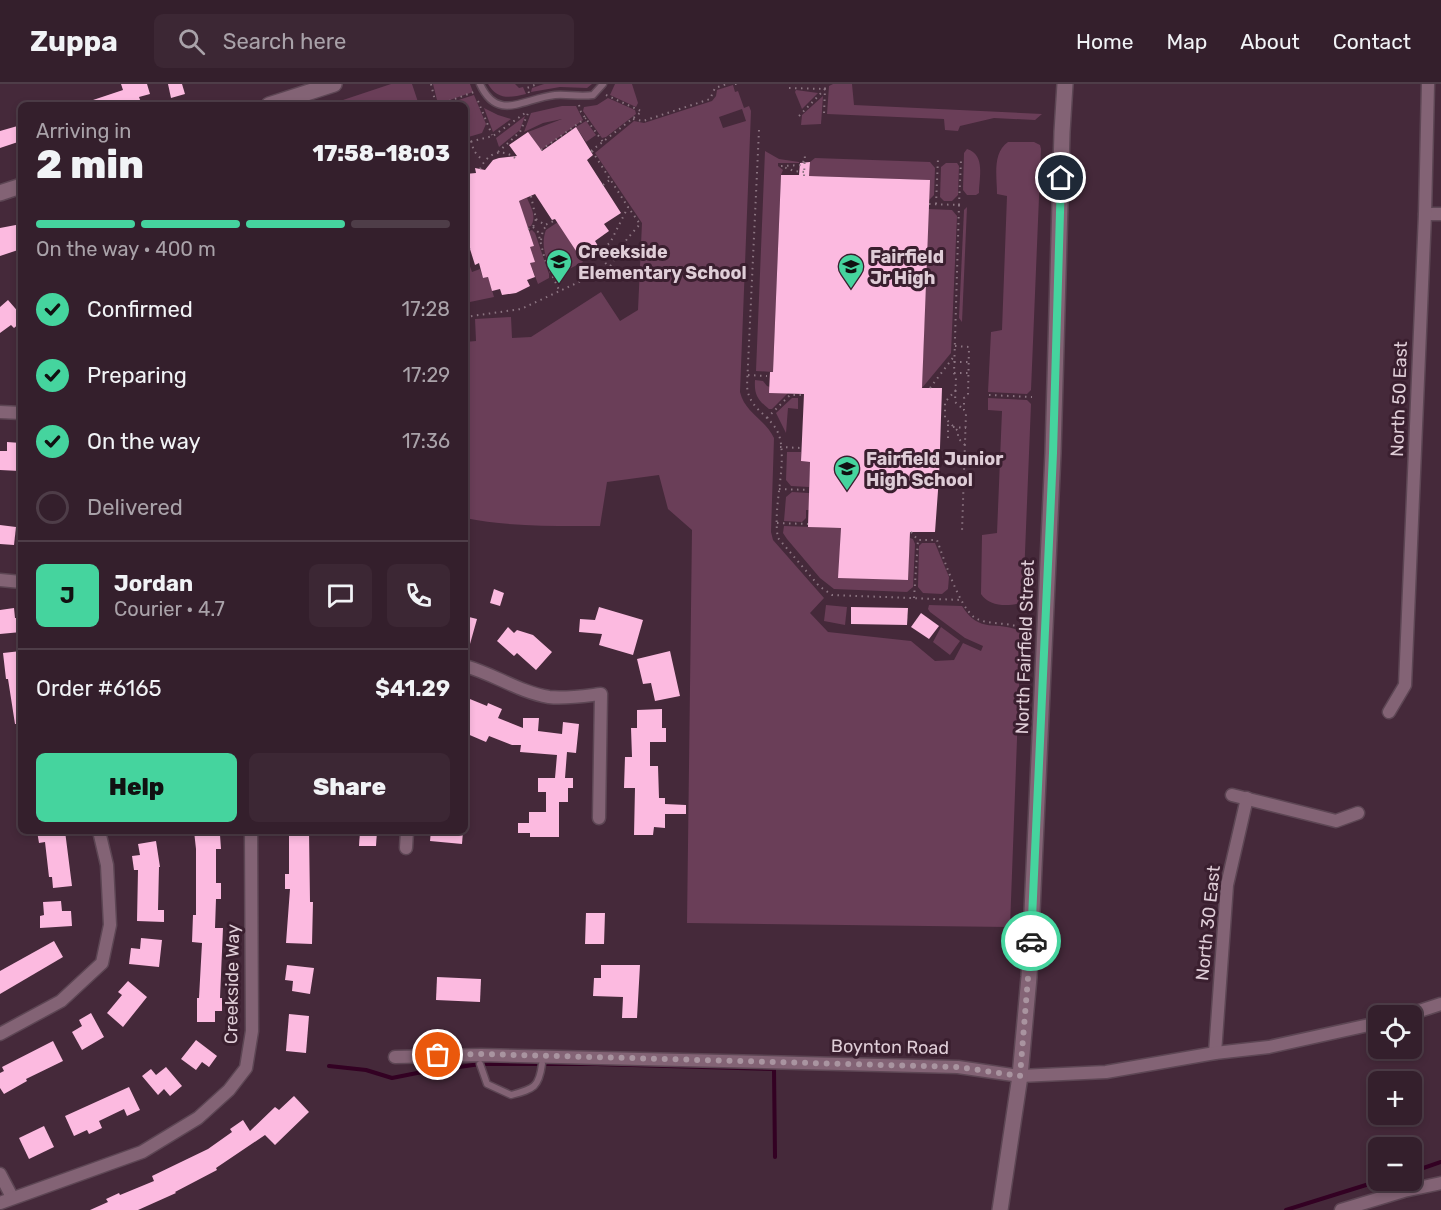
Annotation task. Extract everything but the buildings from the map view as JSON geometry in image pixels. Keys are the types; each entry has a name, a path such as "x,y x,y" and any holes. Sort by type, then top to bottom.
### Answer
{"street":[{"path":"278,102 334,84"},
{"name":"North Fairfield Street","path":"1000,1210 1020,1076 1029,977 1054,429 1065,84"},
{"name":"North 50 East","path":"1389,712 1404,685 1425,214 1428,84"},
{"path":"0,193 18,187"},
{"path":"1425,214 1441,214"},
{"path":"0,412 18,413"},
{"path":"0,580 18,582"},
{"path":"468,667 519,688 550,697 601,694 599,818"},
{"path":"1232,795 1336,821 1358,813"},
{"name":"North 30 East","path":"1215,1053 1227,885 1246,798"},
{"path":"0,1034 61,1001 102,963 110,925 106,865 100,834"},
{"name":"Creekside Way","path":"6,1200 142,1152 198,1118 229,1090 246,1068 252,1031 251,834"},
{"path":"406,848 407,834"},
{"path":"1422,1010 1441,1004"},
{"name":"Boynton Road","path":"395,1057 481,1054 958,1067 1020,1076 1106,1071 1215,1053 1269,1047 1368,1025"},
{"path":"0,1174 6,1200"},
{"path":"1341,1210 1404,1191 1441,1183"}],"lane":[{"path":"480,84 484,93 494,103 503,106 513,106 552,95 593,95 603,84"},
{"path":"480,1064 487,1084 511,1095 532,1089 540,1078 542,1064"}],"path":[{"path":"431,84 436,102"},
{"path":"471,84 493,136"},
{"path":"529,93 527,88 537,84"},
{"path":"633,118 643,121 710,99 715,88 727,84"},
{"path":"789,88 825,87"},
{"path":"824,114 825,87"},
{"path":"799,116 825,87"},
{"path":"468,317 521,309 609,268 627,239 640,224 591,151 641,111 606,95 609,91"},
{"path":"446,102 475,93"},
{"path":"571,104 587,105"},
{"path":"579,105 603,142"},
{"path":"468,142 493,136 512,121 534,109"},
{"path":"480,169 489,156 498,152 520,132 529,111"},
{"path":"541,150 586,118"},
{"path":"759,130 748,393 750,400 777,431 780,447 777,533 780,542 827,593 962,600"},
{"path":"471,141 474,151 483,162"},
{"path":"498,152 506,152 515,158"},
{"path":"804,160 802,165 781,166 804,174 805,154"},
{"path":"936,204 938,159"},
{"path":"961,160 954,373 956,377 955,402 966,413 962,532"},
{"path":"603,184 610,179"},
{"path":"531,196 537,219 542,224 548,224"},
{"path":"928,204 959,205"},
{"path":"597,251 610,243 628,207"},
{"path":"528,229 533,227 537,219"},
{"path":"540,246 543,230 556,220"},
{"path":"533,227 538,232 540,246 560,292"},
{"path":"595,248 609,268"},
{"path":"955,346 969,347 968,395 964,398 963,411"},
{"path":"930,388 955,355"},
{"path":"954,362 969,362"},
{"path":"954,373 968,373"},
{"path":"748,375 767,376"},
{"path":"956,390 945,402 945,418 958,431 958,438 965,445"},
{"path":"767,418 790,395 804,395"},
{"path":"989,396 1032,397"},
{"path":"948,422 948,438"},
{"path":"953,427 966,428"},
{"path":"780,447 801,448"},
{"path":"779,489 809,489"},
{"path":"777,523 808,524"},
{"path":"911,532 918,540 914,598"},
{"path":"918,540 937,540 969,613 979,620 1018,626 1023,631"}],"shaded area":[{"path":"391,84 412,84 418,102 337,102"},
{"path":"433,84 470,84 473,92 438,102"},
{"path":"488,84 515,84 519,88 523,87 526,94 500,95 495,93"},
{"path":"544,84 592,84 587,88 560,87 531,92 532,88"},
{"path":"615,84 632,84 638,103 636,107 610,95"},
{"path":"852,84 854,105 1042,114 1035,120 994,118 960,126 958,131 945,130 944,119 827,114 829,86"},
{"path":"733,85 735,92 738,91 744,108 749,106 751,111 740,392 746,405 774,438 771,532 773,540 824,598 810,613 828,632 911,641 935,661 954,660 963,643 981,651 983,646 965,638 930,612 929,605 962,606 976,621 1013,628 1021,632 1010,927 687,923 692,530 668,509 659,475 607,482 600,526 549,526 468,519 468,342 476,341 475,319 511,317 512,338 531,337 601,292 620,321 638,310 642,223 595,153 634,121 644,123 712,101 717,90","holes":["742,109 746,121 723,128 719,117"]},
{"path":"796,90 818,93 802,109"},
{"path":"474,95 486,124 482,133 468,137 468,102 452,102"},
{"path":"823,96 821,124 801,125 802,115"},
{"path":"608,98 635,110 636,114 602,138 583,111 584,107 597,105"},
{"path":"562,106 576,106 583,120 541,150 528,132 562,119 543,123 524,132 531,113"},
{"path":"484,108 498,115 511,119 493,132"},
{"path":"525,116 520,130 499,147 496,138"},
{"path":"586,121 596,135 586,142 576,127"},
{"path":"1008,142 1034,142 1040,145 1041,149 1031,390 1027,394 988,392 991,332 1002,330 1007,196 997,194 996,166 1000,152"},
{"path":"967,149 977,156 979,162 979,193 976,195 967,195 963,190 964,153"},
{"path":"765,151 779,159 799,162 778,163 783,170 773,372 756,371"},
{"path":"815,158 930,162 935,168 934,195 929,200 929,180 809,176 810,162"},
{"path":"946,163 957,163 959,166 958,195 952,201 944,201 940,197 941,167"},
{"path":"527,198 533,212 533,223 527,227 519,201"},
{"path":"967,207 962,322 959,318 964,210"},
{"path":"928,209 952,210 957,216 951,353 922,388"},
{"path":"558,222 583,262 557,275 547,260 544,236 546,230"},
{"path":"532,230 549,274 549,278 538,284 530,263 530,247 534,246 529,231"},
{"path":"468,261 472,272 480,269 483,278 488,277 494,297 468,302"},
{"path":"755,380 763,381 767,386 788,393 772,409 769,409 758,397"},
{"path":"792,398 798,398 798,409 788,408 786,433 776,413"},
{"path":"988,398 1027,400 1031,404 1023,602 1012,605 994,604 981,594 982,535 997,533 1002,411 988,410"},
{"path":"787,452 801,452 801,461 810,462 809,487 791,486 786,480"},
{"path":"792,492 809,493 809,510 806,510 806,518 802,522 784,521 786,497"},
{"path":"784,526 841,528 839,577 907,580 910,538 913,539 915,544 913,587 907,592 834,589 820,578 787,539 783,533"},
{"path":"922,543 935,543 949,577 948,589 942,594 923,593 918,587 919,546"},
{"path":"826,605 847,607 845,625 824,621"},
{"path":"941,627 960,641 950,655 933,642"}],"waterway":[{"path":"329,1066 366,1070 392,1078 480,1064 597,1064 774,1069 775,1157"},
{"path":"1422,1169 1441,1162"},
{"path":"1286,1210 1368,1184"}],"way so far":[{"path":"438,1055 481,1054 958,1067 992,1070 1020,1076 1031,941"}],"place":[{"name":"Creekside Elementary School","path":"559,285"},
{"name":"Fairfield Jr High","path":"851,290"},
{"name":"Fairfield Junior High School","path":"847,492"}],"route":[{"path":"1031,941 1053,453 1061,178"}]}
